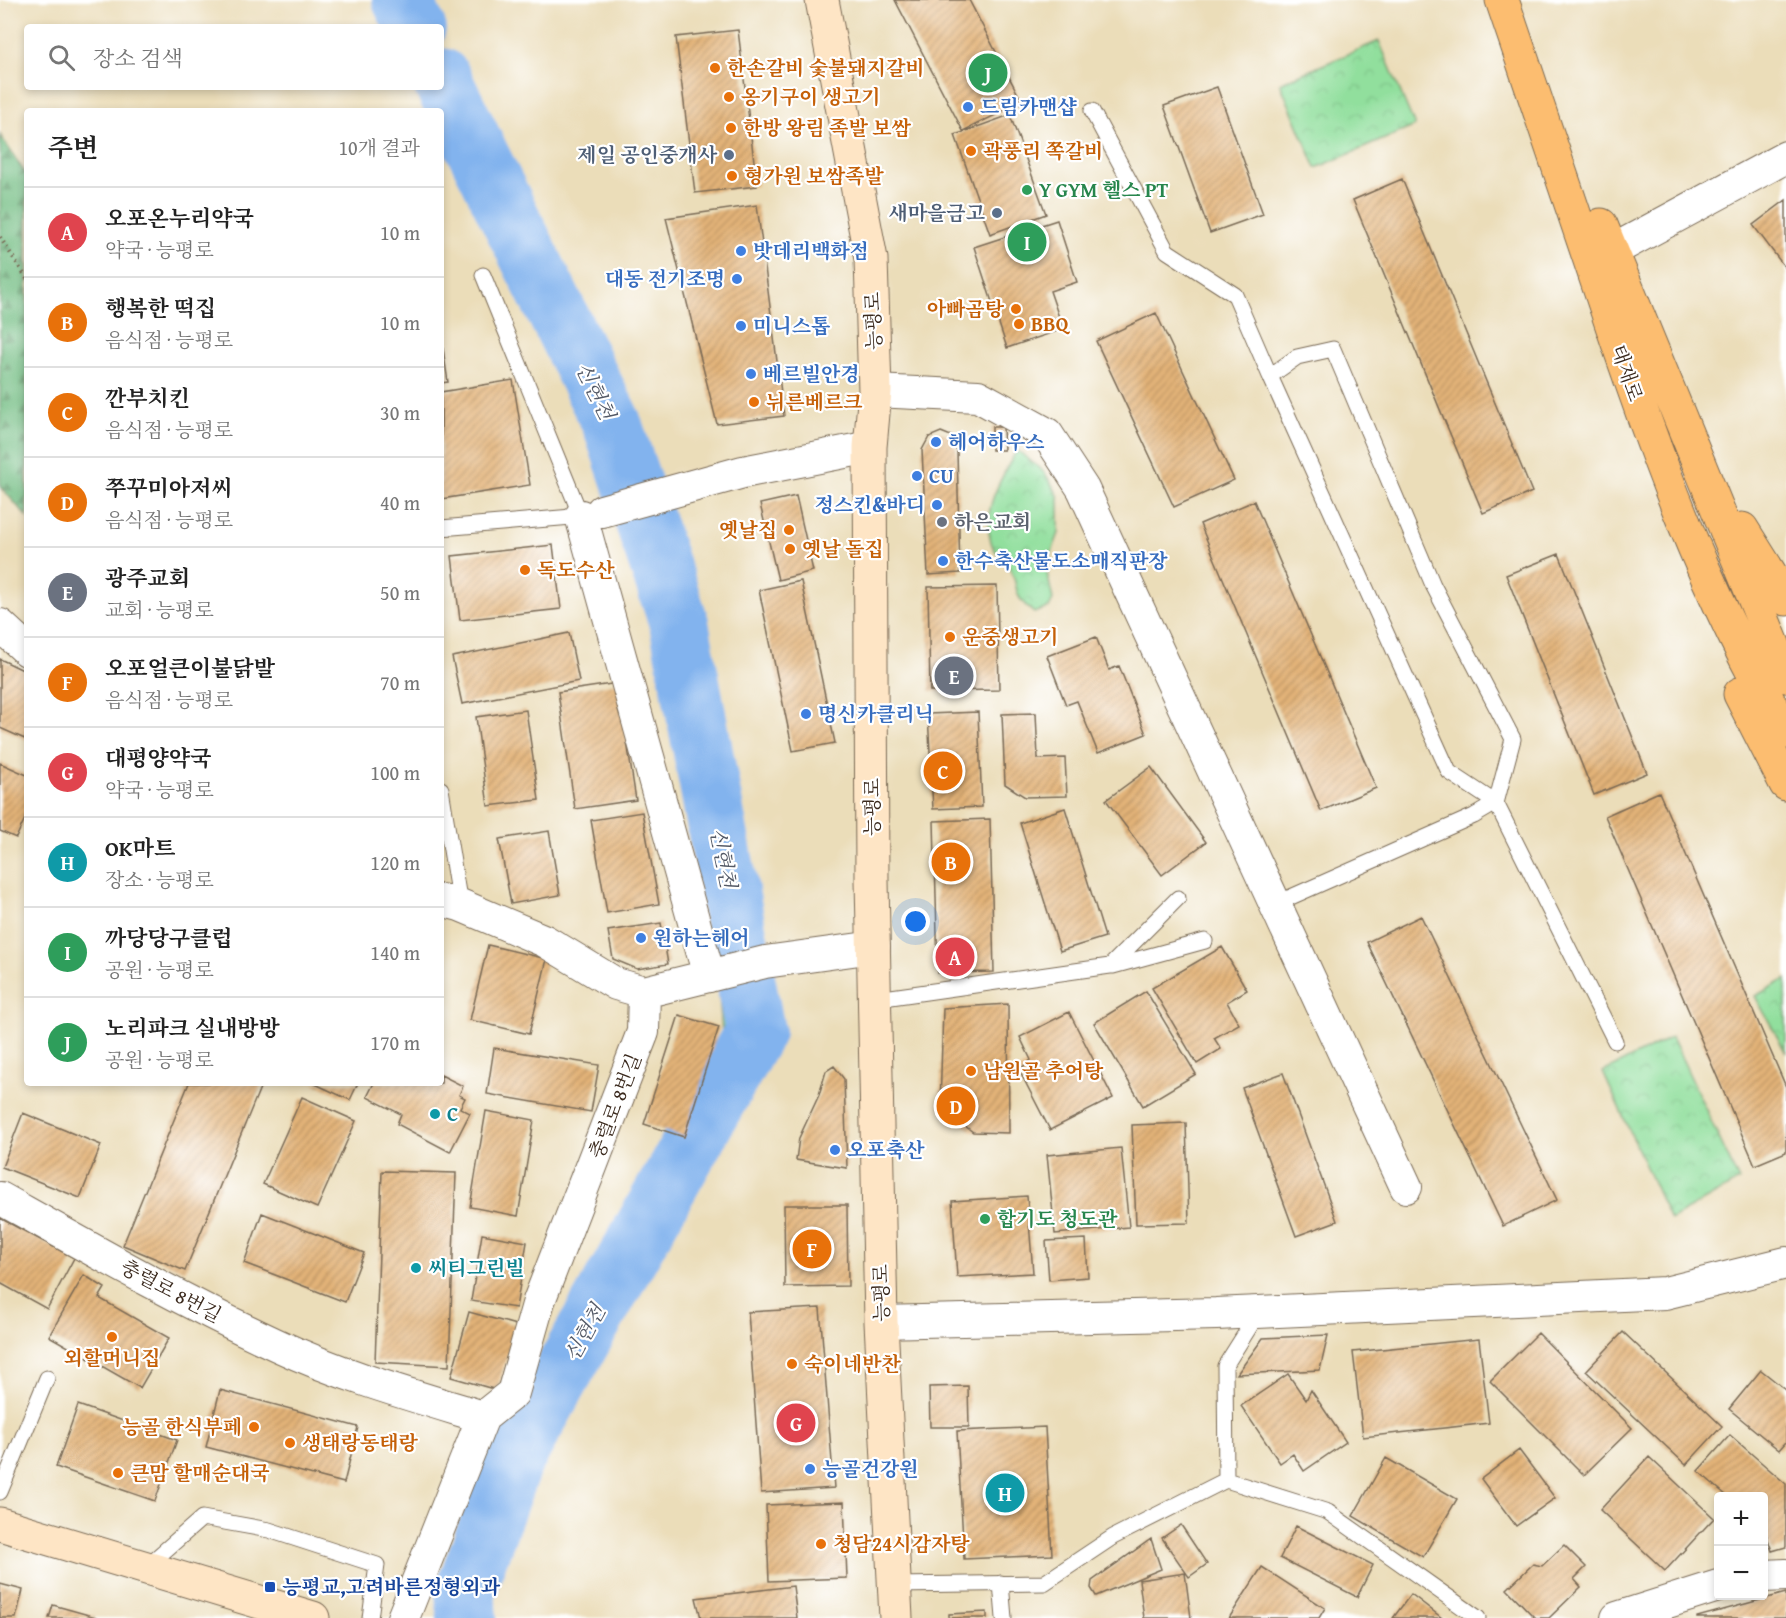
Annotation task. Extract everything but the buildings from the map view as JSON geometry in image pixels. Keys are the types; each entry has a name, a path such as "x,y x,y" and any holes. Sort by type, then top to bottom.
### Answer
{"highway":[{"name":"태재로","path":"1502,0 1641,414 1688,534 1761,690 1786,732"},
{"name":"태재로","path":"1524,0 1610,252 1786,676"},
{"path":"1672,403 1754,550 1786,599"},
{"path":"1641,414 1652,487 1720,656 1786,784"}],"main road":[{"name":"능평로","path":"822,0 871,259 875,391 870,447 874,947 881,1322 896,1618"},
{"path":"0,1524 313,1618"}],"street":[{"path":"1610,252 1786,157"},
{"path":"875,391 978,396 1047,434 1083,489 1406,1187"},
{"path":"715,974 592,514 743,472 870,447"},
{"path":"0,625 24,647"},
{"path":"450,903 545,940 616,984 644,992 765,962 874,947"},
{"name":"충렬로 8번길","path":"403,1618 483,1417 513,1393 539,1300 643,1032 644,992"},
{"name":"충렬로 8번길","path":"0,1197 176,1294 278,1346 360,1379 483,1417"},
{"path":"881,1322 1259,1312 1665,1293 1786,1263"},
{"path":"1768,1576 1786,1575"},
{"path":"1617,1618 1714,1588"}],"lane":[{"path":"1092,111 1167,251 1235,295 1269,376 1449,772 1496,803 1615,1041"},
{"path":"444,528 592,514 483,275"},
{"path":"1269,376 1297,357 1334,349 1433,585 1513,740 1496,803 1474,816 1275,904"},
{"path":"444,827 450,903"},
{"path":"1110,966 1178,898"},
{"path":"876,999 1110,966 1205,941"},
{"path":"1226,1480 1225,1366 1259,1312"},
{"path":"0,1492 47,1378"},
{"path":"895,1585 1044,1583 1113,1537 1226,1480 1328,1512 1478,1618"},
{"path":"145,1568 202,1518 269,1530 377,1565 369,1618"},
{"path":"1001,1583 1004,1618"}],"path":[{"path":"0,237 24,274"}],"green space":[{"path":"1379,41 1415,126 1316,168 1280,83"},
{"path":"0,135 24,171 24,514 0,486"},
{"path":"1017,450 1045,473 1059,497 1059,533 1046,568 1053,600 1049,608 1034,613 1018,595 1013,575 993,548 989,532 990,507 994,495"},
{"path":"1786,979 1786,1053 1755,996"},
{"path":"743,981 753,1030 660,1194 657,1194 687,1137 722,1031 718,982"},
{"path":"1672,1037 1739,1181 1670,1220 1603,1072"},
{"path":"493,1504 495,1506 471,1570 458,1587 448,1618 441,1605 441,1600"}],"water":[{"path":"472,1570 479,1585 483,1618 449,1618 461,1584"}],"waterway":[{"name":"신현천","path":"402,0 414,24"},
{"name":"신현천","path":"444,84 612,424 679,623 755,1031 512,1463 465,1591 467,1618"}],"place":[{"name":"한손갈비 숯불돼지갈비","path":"715,68"},
{"name":"노리파크 실내방방","path":"988,73"},
{"name":"옹기구이 생고기","path":"729,97"},
{"name":"드림카맨샵","path":"968,107"},
{"name":"한방 왕림 족발 보쌈","path":"731,128"},
{"name":"곽풍리 쪽갈비","path":"971,151"},
{"name":"제일 공인중개사","path":"729,155"},
{"name":"형가원 보쌈족발","path":"732,176"},
{"name":"Y GYM 헬스 PT","path":"1027,190"},
{"name":"새마을금고","path":"997,213"},
{"name":"까당당구클럽","path":"1027,242"},
{"name":"밧데리백화점","path":"741,251"},
{"name":"대동 전기조명","path":"737,279"},
{"name":"아빠곰탕","path":"1016,309"},
{"name":"BBQ","path":"1019,324"},
{"name":"미니스톱","path":"741,326"},
{"name":"베르빌안경","path":"751,374"},
{"name":"뉘른베르크","path":"754,402"},
{"name":"헤어하우스","path":"936,442"},
{"name":"CU","path":"917,476"},
{"name":"정스킨&바디","path":"937,505"},
{"name":"하은교회","path":"942,522"},
{"name":"옛날집","path":"789,530"},
{"name":"옛날 돌집","path":"790,549"},
{"name":"한수축산물도소매직판장","path":"943,561"},
{"name":"독도수산","path":"525,570"},
{"name":"운중생고기","path":"950,637"},
{"name":"광주교회","path":"954,676"},
{"name":"명신카클리닉","path":"806,714"},
{"name":"깐부치킨","path":"943,771"},
{"name":"행복한 떡집","path":"951,862"},
{"name":"원하는헤어","path":"641,938"},
{"name":"오포온누리약국","path":"955,957"},
{"name":"남원골 추어탕","path":"971,1071"},
{"name":"쭈꾸미아저씨","path":"956,1106"},
{"name":"C","path":"435,1114"},
{"name":"오포축산","path":"835,1150"},
{"name":"합기도 청도관","path":"985,1219"},
{"name":"오포얼큰이불닭발","path":"812,1249"},
{"name":"씨티그린빌","path":"416,1268"},
{"name":"외할머니집","path":"112,1337"},
{"name":"숙이네반찬","path":"792,1364"},
{"name":"대평양약국","path":"796,1423"},
{"name":"능골 한식부페","path":"254,1427"},
{"name":"생태랑동태랑","path":"290,1443"},
{"name":"능골건강원","path":"810,1469"},
{"name":"큰맘 할매순대국","path":"118,1473"},
{"name":"OK마트","path":"1005,1493"},
{"name":"청담24시감자탕","path":"821,1544"},
{"name":"능평교,고려바른정형외과","path":"270,1587"}]}
